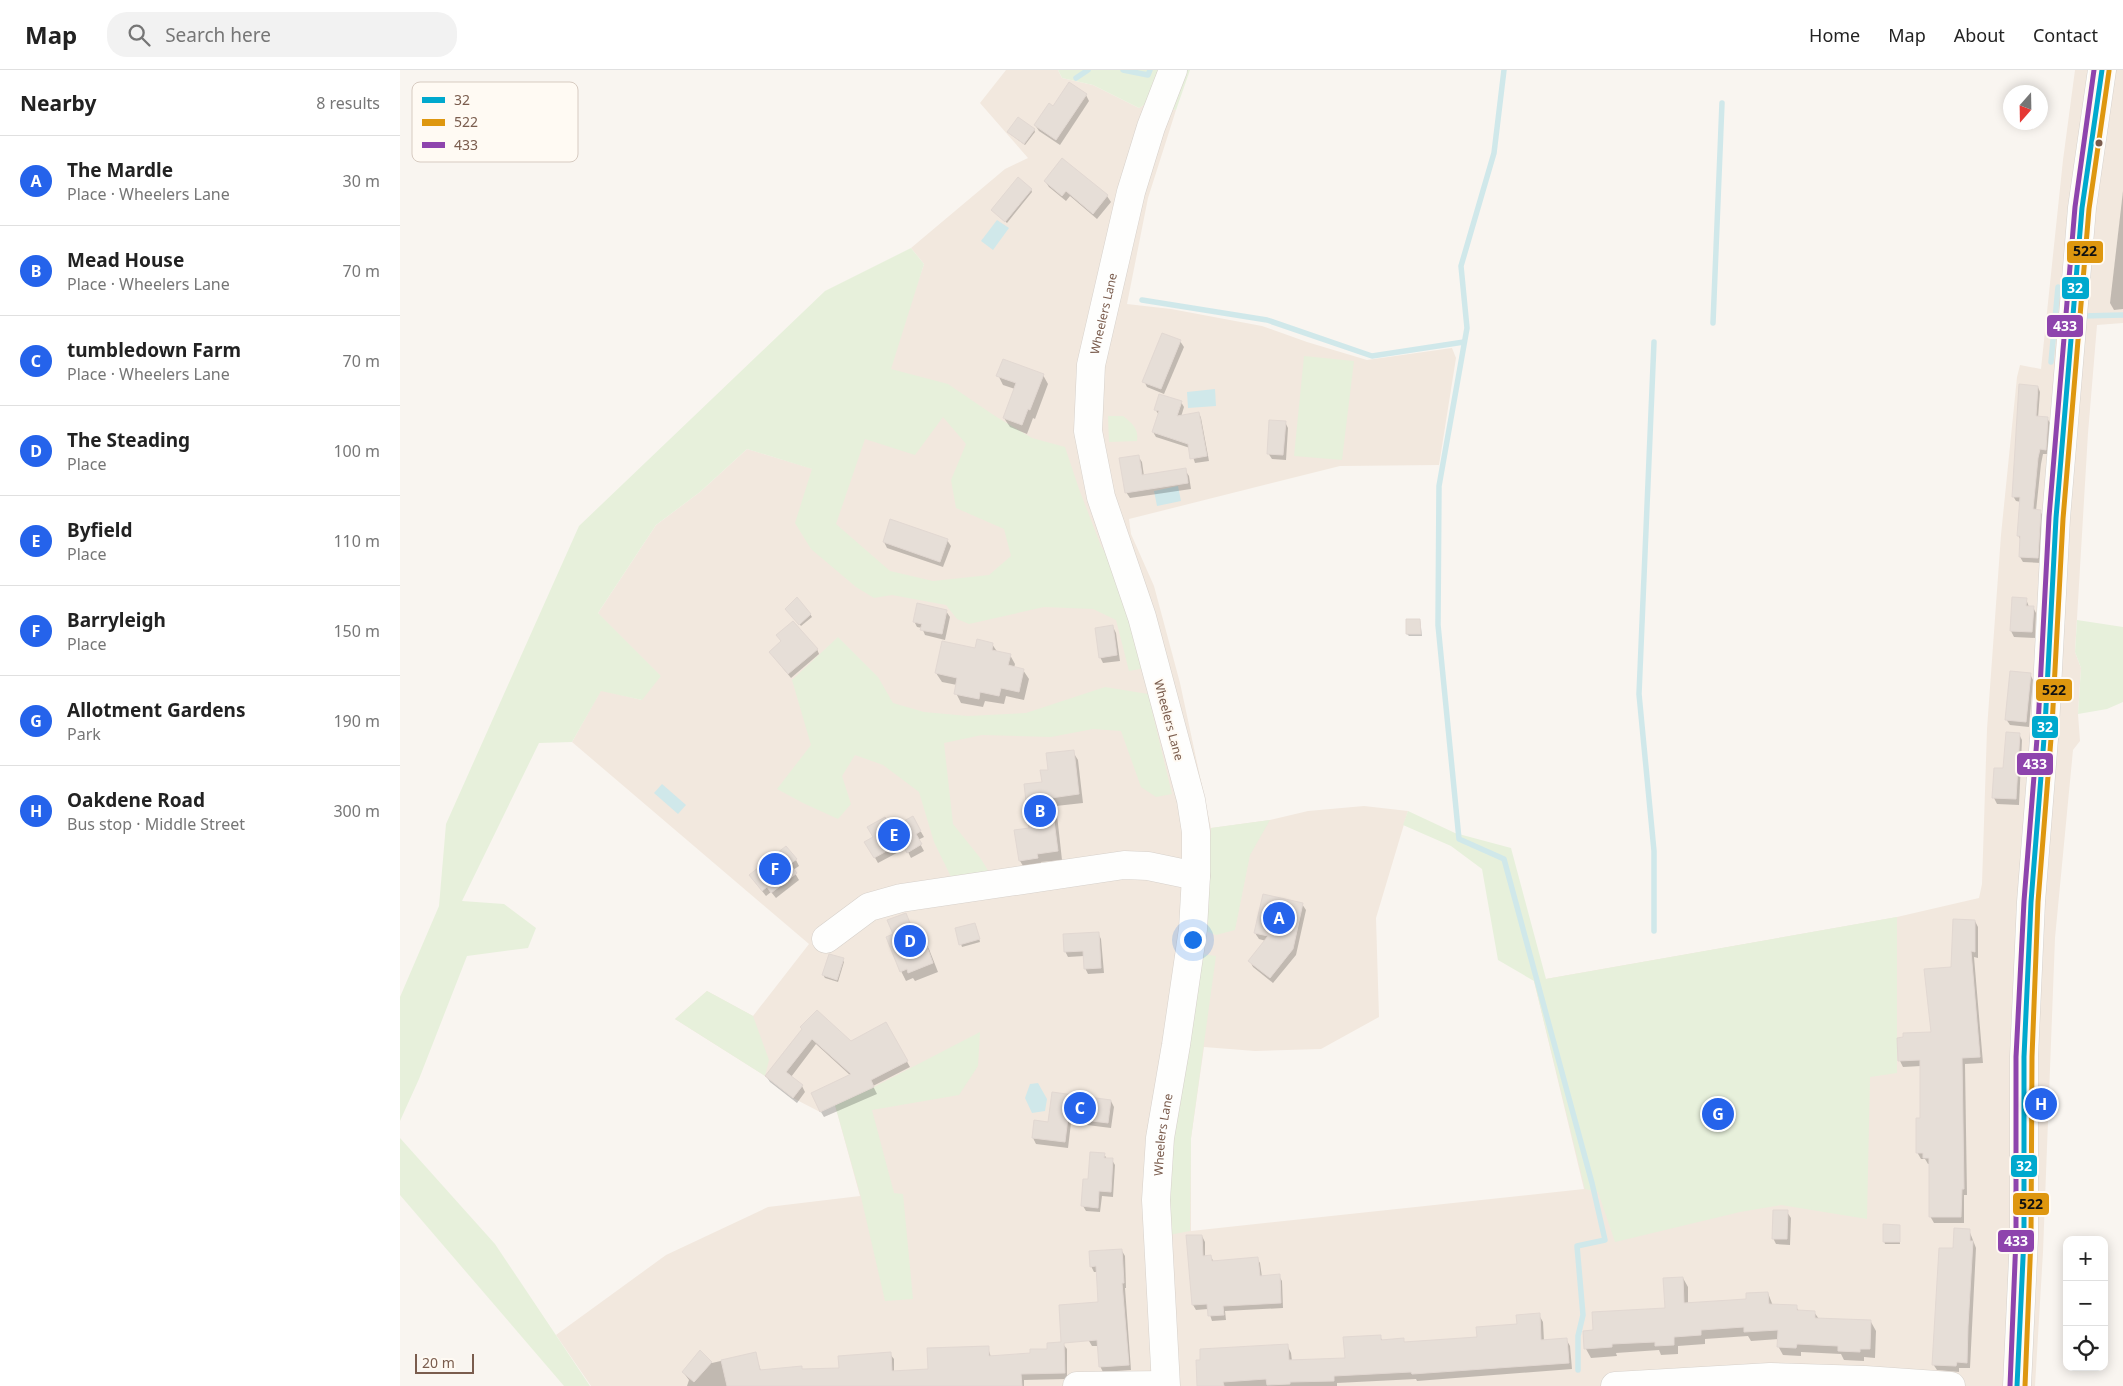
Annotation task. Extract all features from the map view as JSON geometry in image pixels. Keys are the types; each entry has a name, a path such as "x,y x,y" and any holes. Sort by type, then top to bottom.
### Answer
{"street":[{"name":"Wheelers Lane","path":"1166,1385 1156,1200 1160,1138 1192,935 1196,876 1196,832 1190,800 1142,617 1101,497 1088,431 1091,365 1131,192 1151,127 1173,70"},
{"path":"2017,1386 2024,1237 2024,1063 2031,902 2044,726 2056,518 2082,208 2108,83"},
{"path":"826,939 869,907 901,898 1124,865 1148,866 1196,876"},
{"path":"1615,1386 1865,1380 1951,1386"},
{"path":"1077,1386 1166,1385"}],"shaded area":[{"path":"1006,70 1058,70 1062,78 1093,85 1139,108 1147,103 1176,110 1148,198 1127,304 1171,309 1262,326 1367,360 1452,348 1456,358 1439,465 1340,466 1129,519 1131,534 1154,586 1180,683 1211,828 1270,820 1308,811 1364,806 1408,811 1376,918 1379,1017 1321,1049 1255,1051 1204,1047 1191,1138 1191,1231 1584,1189 1534,981 1897,917 1979,898 1982,884 1987,729 2001,535 2017,377 2020,365 2041,369 2063,160 2075,70 2123,70 2123,323 2097,325 2088,433 2075,652 2081,668 2078,714 2080,741 2073,750 2055,938 2043,1252 2035,1386 591,1386 556,1335 666,1255 768,1207 860,1196 835,1105 820,1112 793,1098 765,1076 675,1019 707,991 753,1016 809,944 572,742 601,690 642,700 598,613 656,525 700,492 747,449 850,480 924,264 911,248 1005,169 1028,158 980,103"}],"green space":[{"path":"1058,70 1158,70 1147,103 1139,108 1093,85 1062,78"},
{"path":"1181,70 1190,70 1176,110 1166,108"},
{"path":"911,248 924,264 891,369 948,384 995,416 1032,438 1065,447 1101,546 1119,575 1145,668 1129,671 1116,620 1093,609 1044,607 969,624 957,619 946,605 892,595 874,598 856,587 811,549 795,523 812,469 747,449 700,492 656,525 598,613 661,676 642,700 601,691 572,742 539,743 462,901 504,904 536,928 528,948 467,956 419,1079 400,1121 400,997 439,906 446,824 579,526 825,291","holes":["943,417 966,444 951,480 956,508 1004,529 1011,556 989,575 933,581 890,571 836,524 865,439 915,455"]},
{"path":"1304,356 1354,361 1342,460 1294,456"},
{"path":"1108,416 1123,416 1129,421 1136,430 1137,441 1109,442"},
{"path":"2077,620 2123,627 2123,702 2107,709 2078,714 2081,668 2075,652"},
{"path":"838,637 878,677 893,703 924,712 968,716 1026,713 1105,687 1148,694 1172,794 1156,797 1141,787 1121,731 1093,729 1051,737 982,735 944,743 953,824 981,859 992,877 954,883 934,842 919,792 883,765 855,755 842,776 851,804 838,819 777,789 811,745 792,680"},
{"path":"1408,811 1455,833 1511,848 1546,979 1897,917 1897,1073 1870,1077 1867,1219 1781,1205 1740,1212 1615,1242 1598,1192 1585,1189 1534,981 1498,960 1482,869 1451,846 1403,825"},
{"path":"1270,820 1250,855 1235,930 1216,935 1203,930 1211,828"},
{"path":"1202,954 1216,956 1191,1138 1190,1231 1169,1235 1167,1140"},
{"path":"707,991 753,1016 769,1060 765,1076 675,1019"},
{"path":"980,1032 978,1066 959,1095 872,1110 894,1193 903,1194 913,1299 885,1301 861,1197 835,1105"},
{"path":"400,1138 495,1244 590,1386 564,1386 400,1195"}],"water":[{"path":"997,220 1009,228 993,250 981,241"},
{"path":"1215,389 1216,406 1188,408 1187,392"},
{"path":"1178,486 1181,501 1157,506 1154,491"},
{"path":"662,784 686,805 678,814 654,793"},
{"path":"1038,1083 1047,1099 1045,1111 1032,1113 1025,1098 1030,1084"}],"building":[{"path":"1069,82 1087,94 1056,140 1034,125 1049,103 1053,106"},
{"path":"1018,117 1035,129 1024,144 1007,132"},
{"path":"1062,158 1108,195 1093,214 1066,191 1062,196 1044,181"},
{"path":"1018,177 1032,189 1005,222 991,210"},
{"path":"1162,333 1181,340 1161,389 1142,382"},
{"path":"1003,359 1044,374 1022,425 1003,418 1016,383 996,376"},
{"path":"2019,384 2038,386 2036,416 2048,417 2046,450 2040,449 2038,458 2033,509 2041,510 2038,558 2019,557 2020,536 2017,536 2020,497 2012,497"},
{"path":"1159,394 1182,401 1177,416 1199,412 1207,456 1190,459 1188,444 1152,432 1159,411 1154,410"},
{"path":"1269,420 1286,421 1283,455 1267,454"},
{"path":"1139,455 1142,475 1186,468 1188,483 1125,493 1119,458"},
{"path":"890,519 948,539 940,562 883,542"},
{"path":"797,597 811,614 799,625 785,609"},
{"path":"2012,597 2027,598 2026,606 2034,606 2032,632 2010,631"},
{"path":"917,603 947,610 942,634 920,630 922,624 913,622"},
{"path":"1406,619 1420,619 1421,634 1406,634"},
{"path":"793,621 818,649 788,674 769,652 781,641 776,635"},
{"path":"1113,625 1117,655 1099,658 1095,628"},
{"path":"977,639 993,643 992,650 1011,654 1008,665 1024,669 1019,692 1001,688 999,696 980,692 979,699 954,694 957,678 935,673 942,641 975,648"},
{"path":"2010,671 2031,673 2026,722 2005,720"},
{"path":"2006,732 2020,733 2016,799 1992,798 1994,768 2003,768"},
{"path":"1074,750 1079,794 1051,798 1058,851 1037,854 1038,858 1019,861 1014,830 1029,828 1024,784 1042,782 1040,770 1048,770 1046,753"},
{"path":"913,816 921,831 916,834 922,844 907,853 901,843 874,858 864,842 873,837 867,827 885,817 891,828"},
{"path":"786,846 797,859 790,864 797,873 771,893 767,887 762,891 749,875"},
{"path":"1263,894 1303,903 1293,949 1270,978 1248,961 1268,936 1254,933"},
{"path":"906,913 912,928 917,926 922,939 924,938 933,963 908,973 907,969 900,972 886,937 893,934 887,920"},
{"path":"1953,919 1975,920 1975,952 1971,951 1980,1057 1962,1058 1964,1189 1962,1189 1961,1217 1929,1217 1929,1158 1923,1158 1923,1153 1916,1153 1916,1118 1920,1118 1920,1060 1898,1061 1897,1038 1903,1037 1903,1033 1931,1032 1924,969 1951,967"},
{"path":"975,923 980,939 959,945 955,928"},
{"path":"1099,932 1101,968 1084,969 1083,951 1064,952 1063,934"},
{"path":"829,954 844,958 837,980 822,975"},
{"path":"817,1010 851,1041 886,1022 908,1061 871,1080 874,1087 820,1112 811,1093 851,1074 812,1039 786,1072 803,1085 793,1098 765,1076 802,1029 800,1027"},
{"path":"1052,1092 1111,1100 1108,1123 1068,1118 1065,1142 1032,1138 1034,1120 1048,1122"},
{"path":"1090,1152 1105,1153 1104,1158 1113,1158 1111,1192 1099,1191 1098,1208 1081,1206 1083,1179 1088,1179"},
{"path":"1773,1210 1788,1210 1787,1239 1772,1239"},
{"path":"1883,1224 1900,1225 1900,1242 1883,1242"},
{"path":"1954,1228 1970,1229 1970,1241 1973,1241 1967,1363 1957,1362 1956,1366 1932,1365 1939,1248 1953,1248"},
{"path":"1186,1235 1202,1235 1203,1256 1211,1255 1212,1261 1258,1257 1260,1276 1280,1274 1281,1303 1223,1306 1224,1315 1208,1316 1207,1304 1192,1305"},
{"path":"1122,1249 1124,1283 1122,1283 1129,1365 1099,1367 1097,1340 1064,1343 1065,1373 1021,1374 1022,1386 727,1386 721,1360 756,1352 760,1370 802,1366 802,1369 839,1368 838,1356 891,1352 892,1371 928,1369 927,1348 989,1346 989,1356 1030,1353 1030,1349 1047,1349 1047,1343 1061,1342 1059,1305 1098,1302 1096,1266 1090,1267 1089,1251"},
{"path":"1683,1277 1684,1303 1746,1299 1746,1293 1768,1292 1769,1304 1797,1305 1797,1310 1815,1311 1815,1318 1871,1320 1870,1349 1860,1349 1860,1352 1838,1351 1838,1346 1797,1344 1796,1348 1777,1347 1778,1330 1744,1332 1744,1327 1701,1330 1701,1335 1674,1337 1674,1345 1655,1346 1655,1342 1612,1344 1612,1347 1584,1349 1583,1331 1593,1330 1592,1312 1665,1308 1663,1278"},
{"path":"1540,1313 1541,1340 1567,1338 1569,1363 1412,1374 1411,1372 1334,1376 1334,1381 1290,1382 1290,1384 1267,1385 1266,1379 1223,1382 1224,1386 1197,1386 1196,1360 1200,1360 1200,1349 1288,1344 1289,1360 1345,1358 1343,1337 1381,1335 1381,1340 1404,1338 1404,1342 1477,1337 1476,1327 1517,1324 1516,1315"},
{"path":"700,1350 712,1362 694,1382 682,1372"}],"waterway":[{"path":"1076,78 1088,70"},
{"path":"1123,70 1148,75 1150,70"},
{"path":"1504,70 1494,153 1461,266 1467,328 1439,486 1438,625 1459,839 1504,859 1592,1183 1605,1240 1577,1246 1583,1315 1578,1336 1578,1370"},
{"path":"1713,323 1722,103"},
{"path":"2051,362 2058,287"},
{"path":"1142,300 1267,320 1372,356 1464,342"},
{"path":"2081,316 2123,315"},
{"path":"1654,342 1639,694 1654,851 1654,931"}],"transit line":[{"name":"433","path":"2010,1386 2016,1237 2016,1057 2024,901 2038,726 2049,517 2075,207 2094,70"},
{"name":"32","path":"2017,1386 2024,1237 2024,1057 2031,902 2045,726 2056,518 2082,208 2102,70"},
{"name":"522","path":"2025,1386 2031,1237 2032,1057 2038,902 2052,726 2063,519 2089,209 2109,71"}],"place":[{"name":"Mead House","path":"1040,811"},
{"name":"Byfield","path":"894,835"},
{"name":"Barryleigh","path":"775,869"},
{"name":"The Mardle","path":"1279,918"},
{"name":"The Steading","path":"910,941"},
{"name":"Oakdene Road","path":"2041,1104"},
{"name":"tumbledown Farm","path":"1080,1108"},
{"name":"Allotment Gardens","path":"1718,1114"}]}
